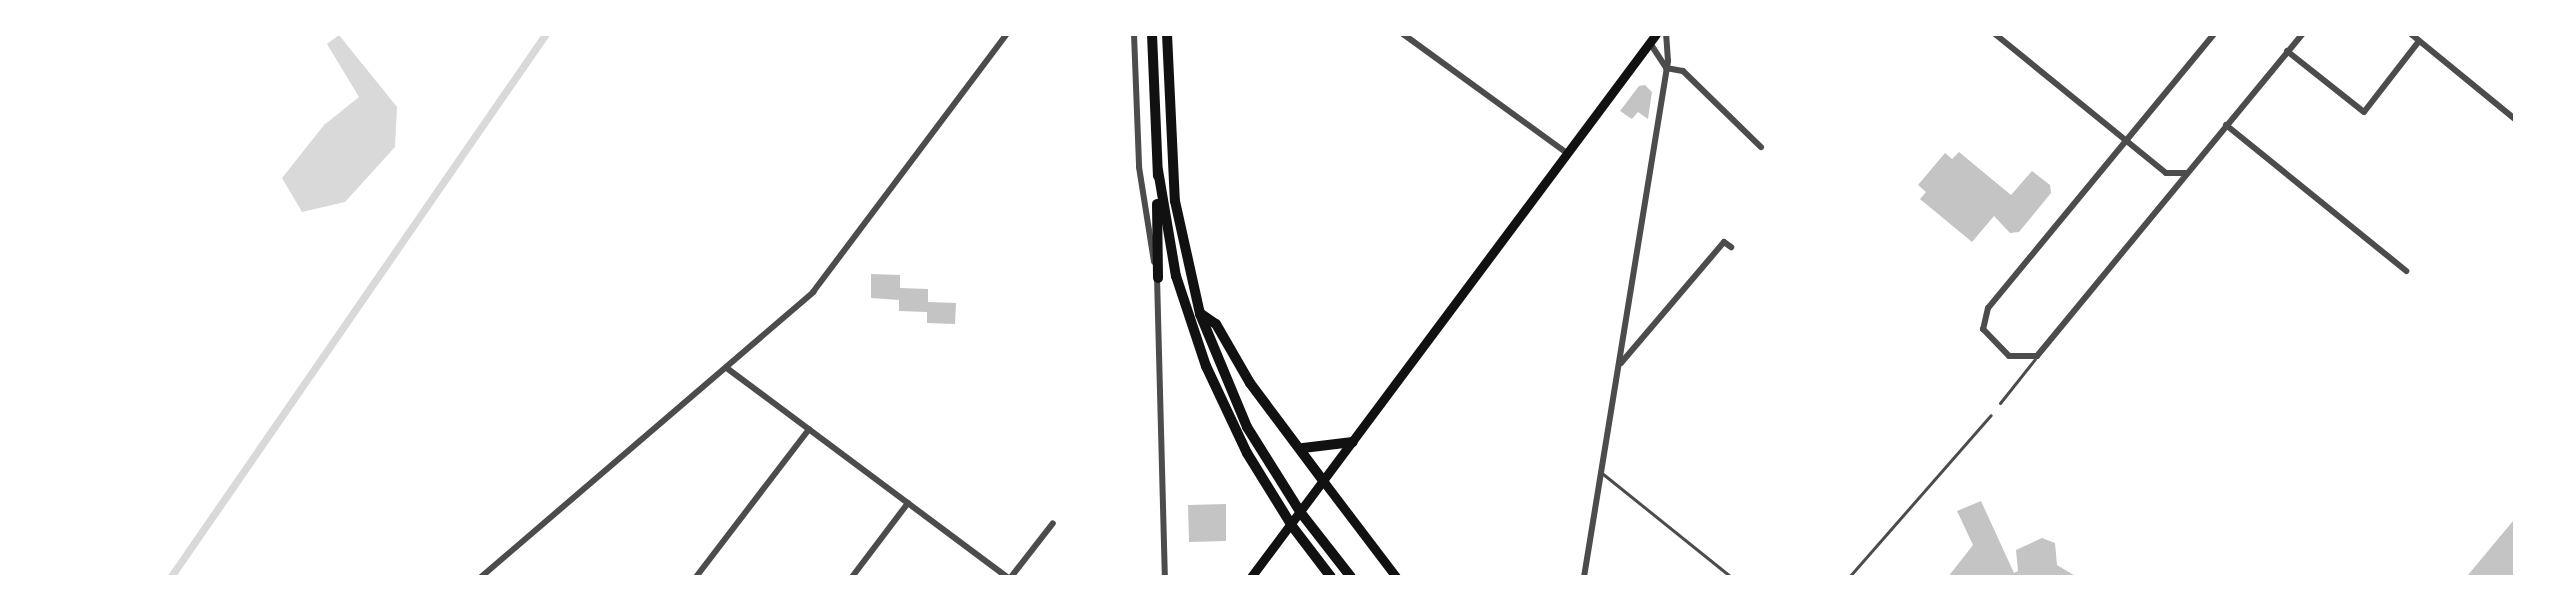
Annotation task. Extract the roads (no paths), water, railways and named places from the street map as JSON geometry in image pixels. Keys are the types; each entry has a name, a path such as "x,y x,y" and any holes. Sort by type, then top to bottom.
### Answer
{"highway":[{"path":"1152,34 1158,170 1158,278"},
{"path":"1167,34 1175,201 1200,314 1247,427 1308,523 1351,577"},
{"path":"1158,170 1176,276 1206,366 1247,453 1292,526 1331,577"},
{"path":"1200,314 1216,324 1250,383 1303,448 1322,485"},
{"path":"1303,448 1353,442"}],"main road":[{"path":"1251,577 1653,38"},
{"path":"1322,485 1396,577"}],"street":[{"path":"481,577 558,507 728,369 813,292 1007,34"},
{"path":"1134,34 1139,167 1158,278 1165,577"},
{"path":"1403,34 1568,154"},
{"path":"1584,577 1666,68 1666,34"},
{"path":"1995,34 2166,173 2177,176 2190,169"},
{"path":"2214,34 1983,319 1988,339 2009,356 2037,356 2302,34"},
{"path":"2411,34 2515,119"},
{"path":"1653,38 1666,68"},
{"path":"2287,51 2364,112 2419,41"},
{"path":"1666,68 1683,71 1761,147"},
{"path":"2226,125 2406,271"},
{"path":"2166,173 2170,194"},
{"path":"1619,366 1724,242 1731,247"},
{"path":"728,369 1009,577 1053,523"},
{"path":"696,577 809,429"},
{"path":"852,577 908,503"}],"lane":[{"path":"2000,403 2037,356"},
{"path":"1849,577 1991,415"},
{"path":"1602,473 1731,577"}]}
